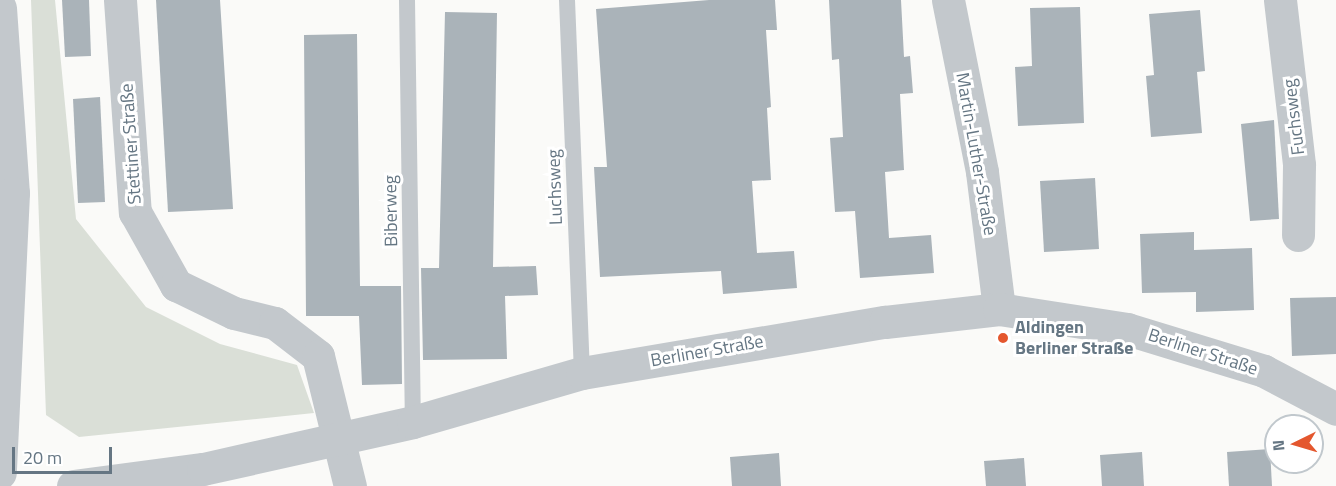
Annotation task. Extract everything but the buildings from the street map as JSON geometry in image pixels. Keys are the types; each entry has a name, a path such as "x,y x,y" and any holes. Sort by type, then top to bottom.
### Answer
{"street":[{"name":"Stettiner Straße","path":"120,0 135,212 176,285 234,313 275,323 318,356 350,486"},
{"name":"Martin-Luther-Straße","path":"948,0 982,172 999,309"},
{"name":"Fuchsweg","path":"1280,0 1299,165 1298,235"},
{"path":"0,8 13,193 0,473"},
{"name":"Berliner Straße","path":"74,486 203,469 413,422 582,373 874,324 999,309 1127,328 1264,371 1336,409"}],"lane":[{"name":"Biberweg","path":"407,0 413,422"},
{"name":"Luchsweg","path":"567,0 582,373"}],"shaded area":[{"path":"31,0 55,0 76,219 146,307 220,344 297,365 314,413 79,437 46,415"}],"place":[{"name":"Aldingen Berliner Straße","path":"1003,338"}]}
